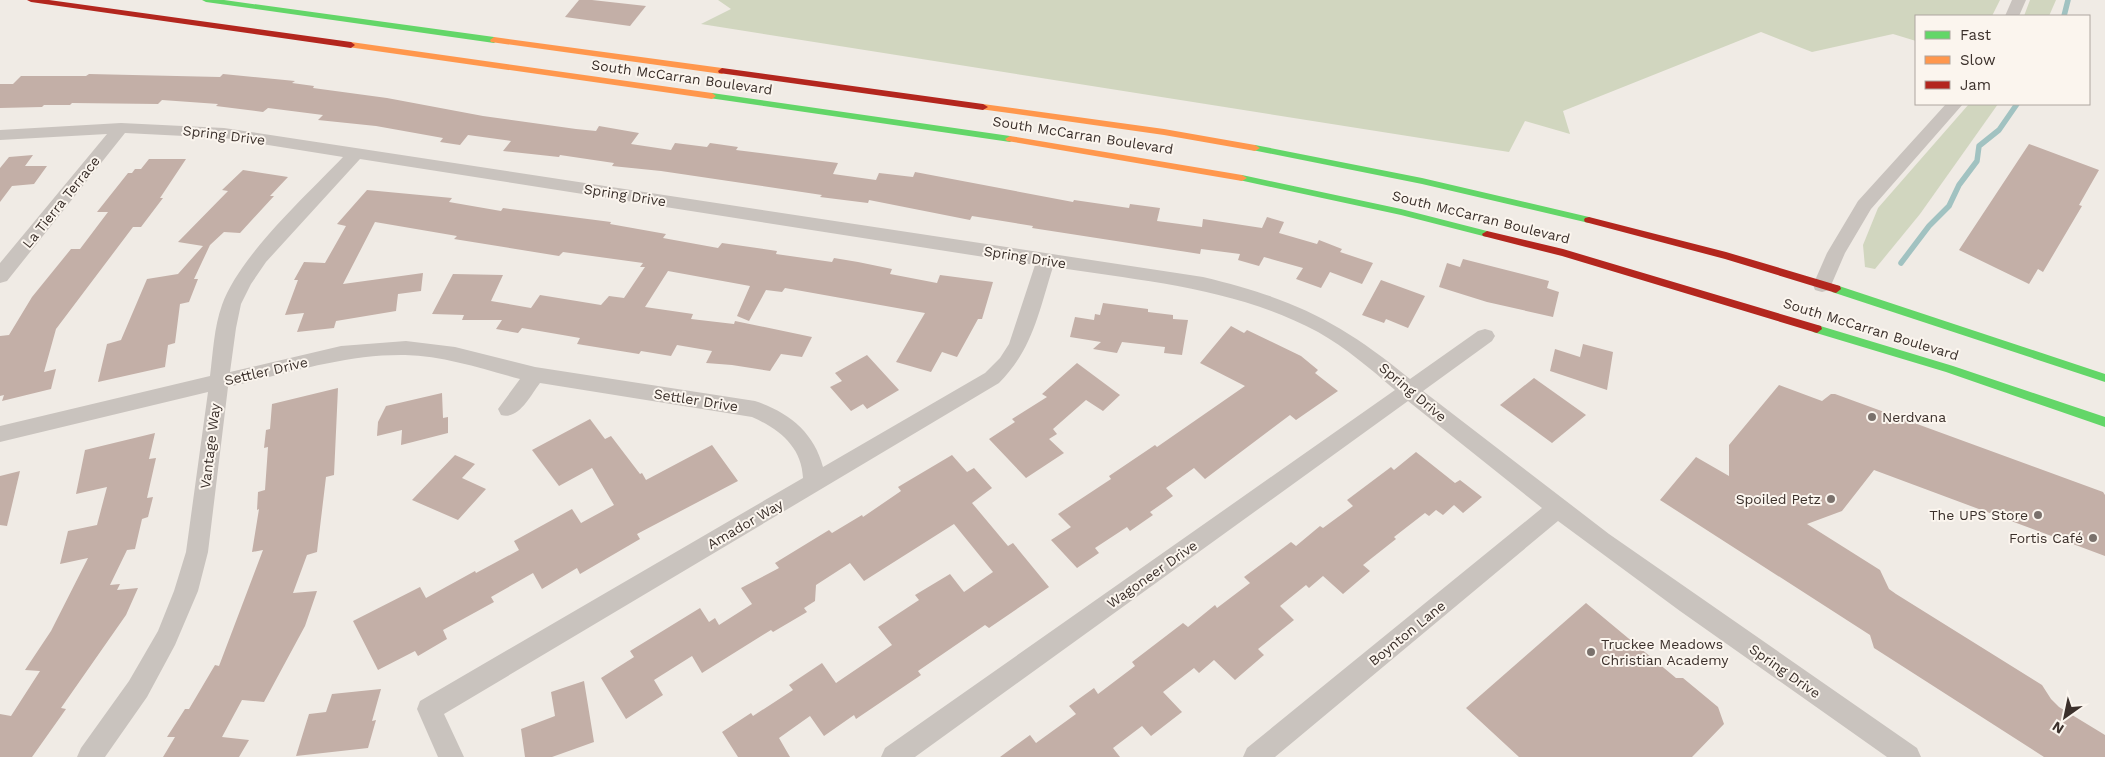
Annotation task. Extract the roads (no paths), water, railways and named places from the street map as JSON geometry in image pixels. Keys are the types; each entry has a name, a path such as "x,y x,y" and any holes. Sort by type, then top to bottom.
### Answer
{"main road":[{"name":"South McCarran Boulevard","path":"31,0 1006,138 1233,176 1393,210 1563,253 1949,369 2102,421"},
{"name":"South McCarran Boulevard","path":"206,0 1164,132 1351,165 1483,193 1611,225 1901,309 2105,378"}],"street":[{"path":"2012,15 2019,0"},
{"path":"1822,285 1836,254 1864,206 1953,105"},
{"name":"Spring Drive","path":"0,135 122,128 224,133 1203,284 1242,293 1280,306 1314,321 1348,341 1378,362 1409,390 1558,508 1908,757"},
{"name":"La Tierra Terrace","path":"0,276 122,128"},
{"name":"Vantage Way","path":"90,757 138,689 167,637 186,591 197,552 226,328 232,304 243,282 260,257 356,153"},
{"name":"Amador Way","path":"451,757 429,709 992,378 1007,363 1018,346 1046,260"},
{"name":"Wagoneer Drive","path":"894,757 1485,336"},
{"name":"Settler Drive","path":"0,434 341,353 408,348 437,352 534,375 755,409 774,417 791,428 803,442 811,458 814,484"},
{"path":"508,409 534,375"},
{"name":"Boynton Lane","path":"1256,757 1558,508"}],"waterway":[{"path":"2064,15 2068,0"},
{"path":"1901,263 1929,226 1949,206 1959,185 1977,161 1979,146 1999,130 2016,105"}],"place":[{"name":"Nerdvana","path":"1872,417"},
{"name":"Spoiled Petz","path":"1831,499"},
{"name":"The UPS Store","path":"2038,515"},
{"name":"Fortis Café","path":"2093,538"},
{"name":"Truckee Meadows Christian Academy","path":"1591,652"}]}
